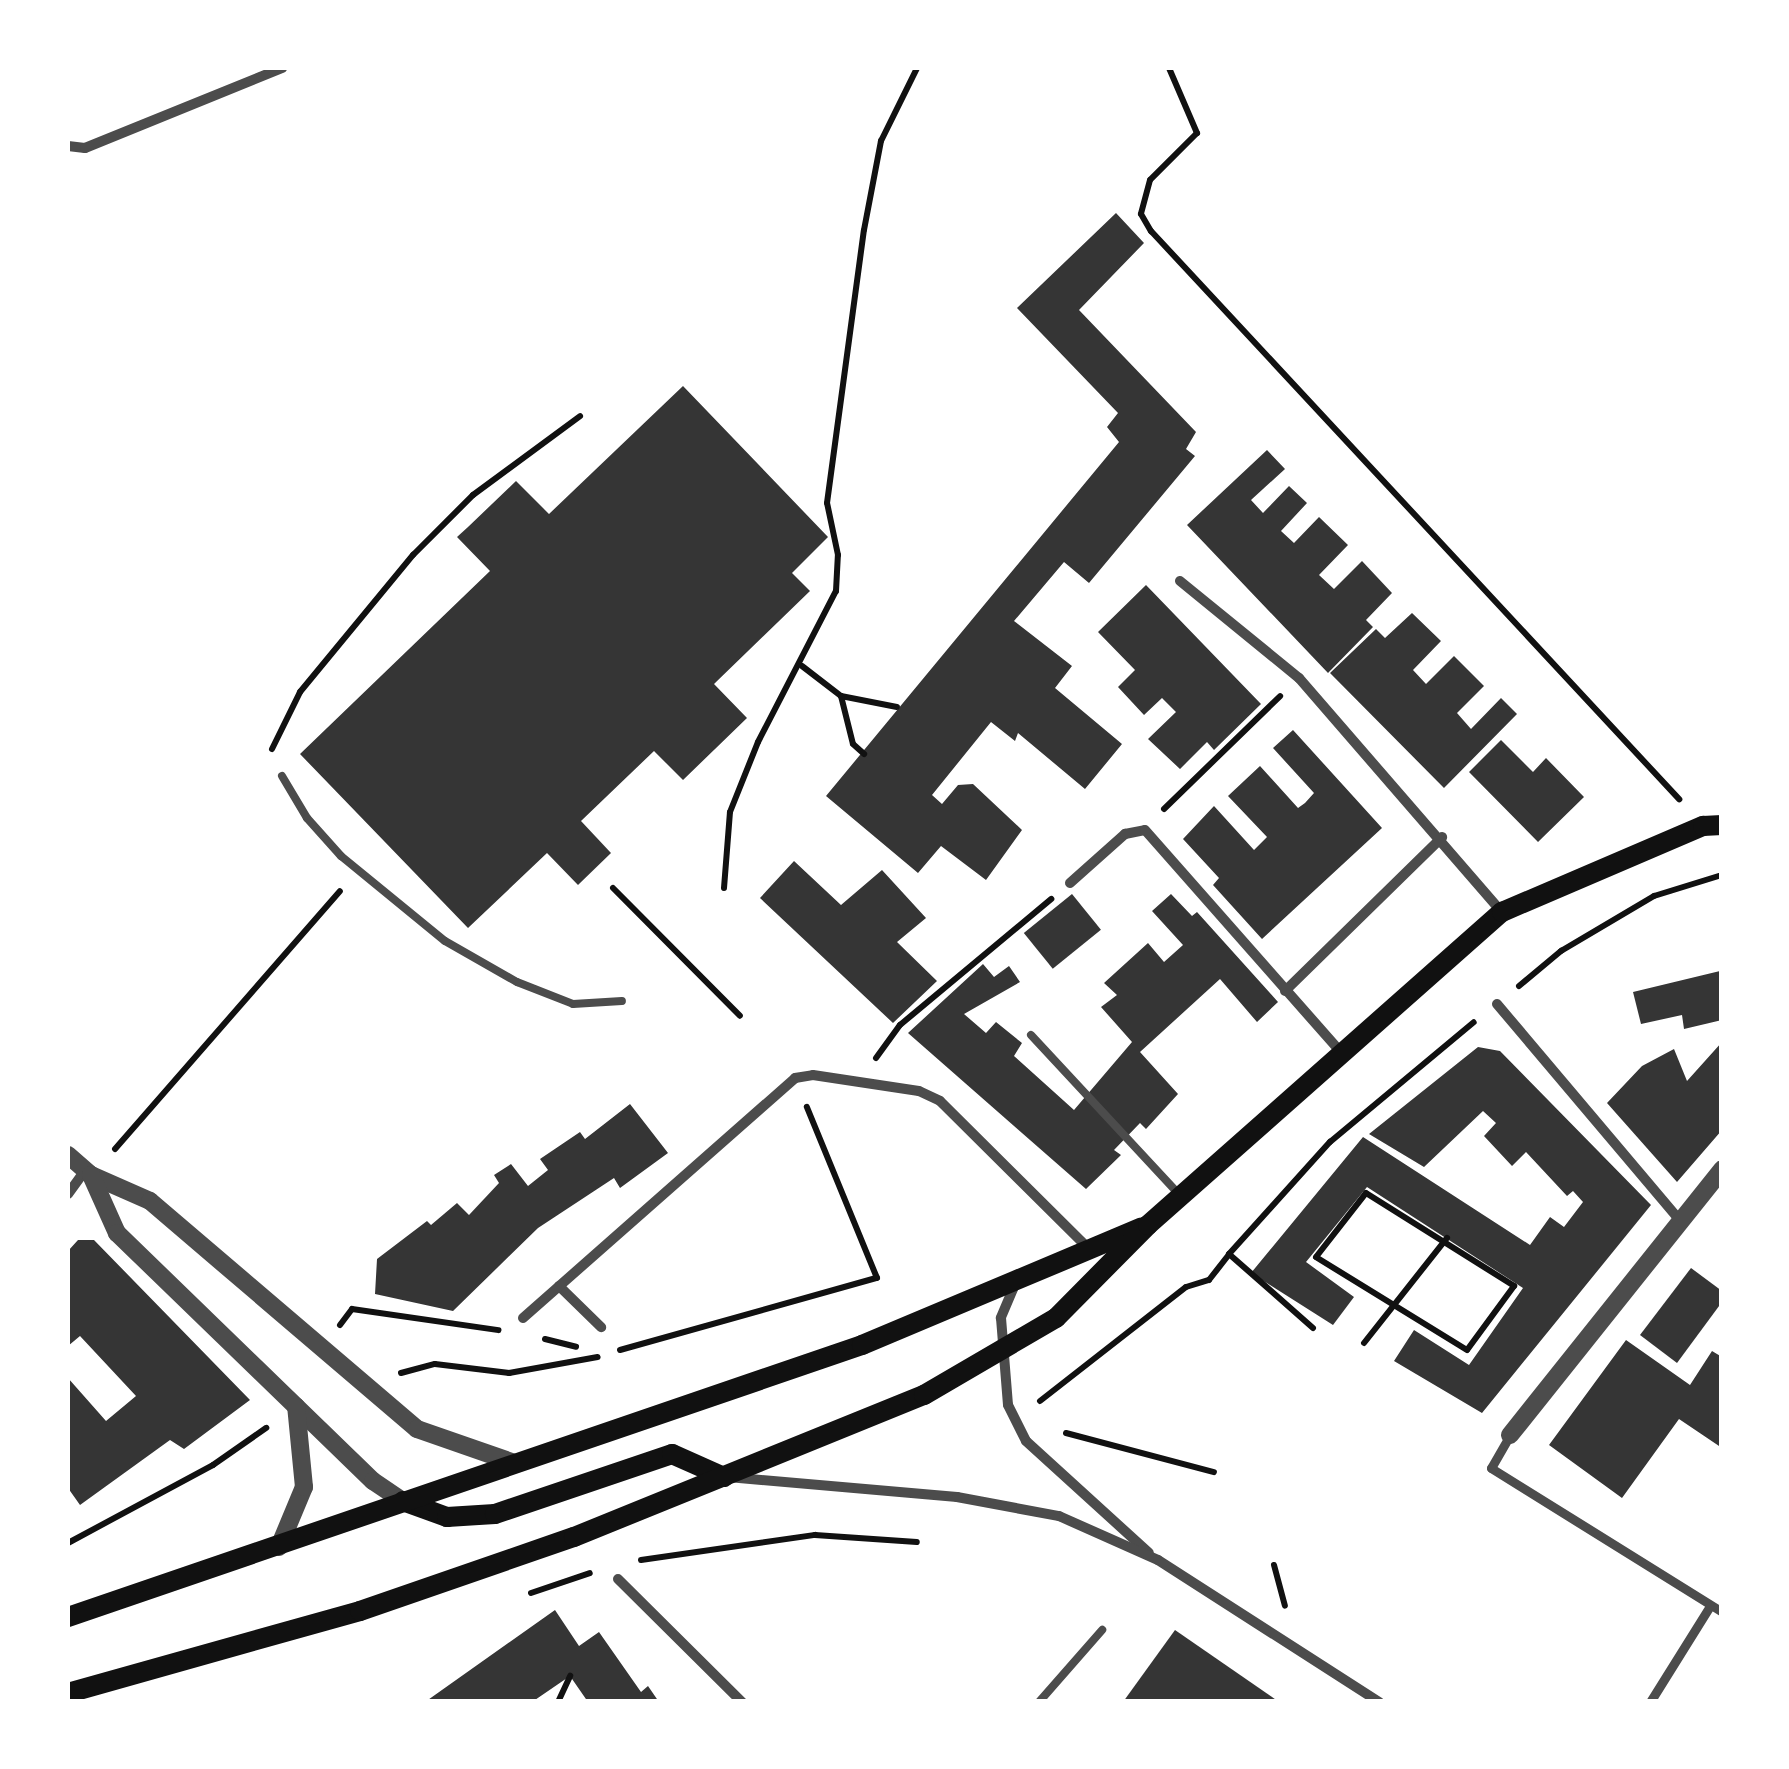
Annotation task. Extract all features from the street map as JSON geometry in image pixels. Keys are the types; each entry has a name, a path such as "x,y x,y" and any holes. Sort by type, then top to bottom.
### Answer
{"main road":[{"path":"68,1693 360,1611 724,1477 924,1395 1002,1346 1056,1318 1148,1225 1502,912 1712,825"},
{"path":"68,1617 862,1344 1148,1225"},
{"path":"403,1501 447,1518 495,1514 672,1454 724,1477"}],"street":[{"path":"68,146 84,148 282,68"},
{"path":"1180,581 1300,678 1442,837 1502,912"},
{"path":"1070,883 1124,834 1145,830 1341,1052"},
{"path":"1285,990 1442,837"},
{"path":"1497,1004 1679,1219"},
{"path":"523,1318 795,1078 861,1080 940,1102 1088,1248"},
{"path":"68,1154 88,1173 150,1201 324,1346 378,1399 416,1429 512,1462"},
{"path":"1722,1169 1510,1435 1491,1468 1722,1612"},
{"path":"68,1194 88,1173"},
{"path":"88,1173 117,1233 373,1481 403,1501"},
{"path":"1018,1279 1001,1318 1008,1406 1026,1441 1158,1560"},
{"path":"560,1286 600,1326"},
{"path":"279,1547 304,1487 296,1406"},
{"path":"724,1477 957,1497 1059,1516 1158,1560 1378,1702"},
{"path":"618,1579 742,1702"},
{"path":"1650,1702 1710,1606"}],"lane":[{"path":"282,776 307,818 358,870 445,940 518,982 573,1004 622,1001"},
{"path":"1031,1035 1181,1197"},
{"path":"1038,1702 1102,1630"}],"path":[{"path":"724,888 730,812 758,742 802,666 836,591 838,555 827,503 864,230 881,141 917,68"},
{"path":"1169,68 1197,133 1150,180 1142,214 1151,230 1712,825"},
{"path":"282,776 270,755 300,692 413,554 472,495 580,416"},
{"path":"802,666 841,696 897,707"},
{"path":"1145,830 1300,678"},
{"path":"841,696 853,744 864,754"},
{"path":"88,1173 358,870"},
{"path":"1044,1410 1039,1399 1186,1287 1208,1280 1386,1090 1561,951 1654,896 1722,875"},
{"path":"861,1080 900,1026 1070,883"},
{"path":"614,888 740,1016"},
{"path":"378,1399 405,1367 434,1364 509,1374 607,1354 877,1278 795,1078"},
{"path":"1366,1193 1514,1286 1467,1350 1391,1309 1316,1257 1366,1193"},
{"path":"1364,1344 1445,1241"},
{"path":"1229,1254 1313,1328"},
{"path":"324,1346 352,1309 508,1331"},
{"path":"524,1335 607,1354"},
{"path":"68,1544 213,1465 296,1406"},
{"path":"1061,1429 1072,1438 1160,1453 1214,1472"},
{"path":"624,1564 816,1536 917,1542"},
{"path":"558,1702 570,1676"}],"building":[{"path":"1116,213 1144,243 1079,310 1196,432 1186,449 1195,456 1089,583 1064,562 1014,621 1072,666 1055,688 1122,744 1085,789 1018,733 1015,741 991,722 932,795 942,804 958,785 973,784 1022,830 986,880 941,846 918,873 826,796 1119,442 1107,427 1118,413 1017,308"},
{"path":"683,386 828,537 792,573 810,591 714,684 747,718 683,780 654,751 581,821 611,853 578,885 547,853 468,928 300,754 490,571 457,537 516,481 549,514"},
{"path":"1267,450 1285,469 1251,500 1263,513 1289,486 1307,503 1281,531 1294,543 1319,517 1348,545 1319,575 1334,589 1362,561 1392,593 1366,620 1373,627 1328,673 1187,525"},
{"path":"1146,585 1261,704 1214,750 1207,742 1180,769 1148,739 1176,712 1162,698 1144,715 1118,687 1135,670 1098,632"},
{"path":"1412,613 1441,641 1413,670 1426,684 1454,656 1484,686 1457,713 1471,729 1501,698 1517,714 1444,788 1330,673 1376,629 1385,638"},
{"path":"1293,730 1382,828 1262,939 1213,885 1219,878 1183,839 1214,806 1254,850 1267,837 1228,796 1260,766 1298,808 1305,803 1314,793 1273,748"},
{"path":"1501,740 1533,772 1546,758 1584,797 1538,842 1469,772"},
{"path":"794,861 841,905 882,870 926,918 897,942 937,981 893,1023 760,898"},
{"path":"1072,894 1101,930 1053,969 1024,933"},
{"path":"1171,894 1192,916 1197,912 1278,1002 1257,1022 1220,979 1140,1052 1178,1094 1146,1129 1140,1123 1114,1150 1121,1155 1086,1189 908,1033 983,964 994,977 1009,966 1020,982 964,1014 986,1033 996,1022 1022,1043 1014,1056 1074,1110 1132,1042 1101,1007 1117,995 1104,983 1148,943 1164,962 1183,945 1152,911"},
{"path":"1720,971 1722,1020 1684,1029 1682,1015 1641,1024 1633,992"},
{"path":"1722,1042 1722,1130 1677,1182 1607,1103 1642,1066 1674,1049 1687,1081"},
{"path":"1478,1047 1500,1051 1651,1205 1482,1413 1394,1361 1414,1330 1469,1365 1523,1288 1367,1187 1306,1262 1354,1297 1333,1325 1251,1273 1363,1137 1530,1245 1550,1217 1564,1227 1583,1202 1573,1191 1567,1196 1526,1152 1512,1166 1484,1136 1496,1123 1483,1111 1424,1167 1369,1134"},
{"path":"630,1104 668,1153 620,1188 614,1178 538,1228 453,1311 375,1294 377,1259 427,1221 431,1225 457,1203 469,1215 499,1183 494,1175 511,1164 528,1186 548,1170 540,1159 580,1132 585,1139"},
{"path":"78,1240 94,1240 250,1400 184,1449 170,1440 80,1505 68,1488 68,1378 106,1421 136,1396 80,1336 68,1346 68,1251"},
{"path":"1691,1268 1722,1291 1722,1302 1677,1363 1640,1335"},
{"path":"1626,1340 1690,1385 1712,1351 1722,1357 1722,1448 1679,1419 1622,1498 1549,1445"},
{"path":"555,1610 579,1646 599,1632 641,1692 648,1686 659,1702 588,1702 570,1676 532,1702 425,1702"},
{"path":"1175,1630 1272,1697 1279,1702 1123,1702"}]}
